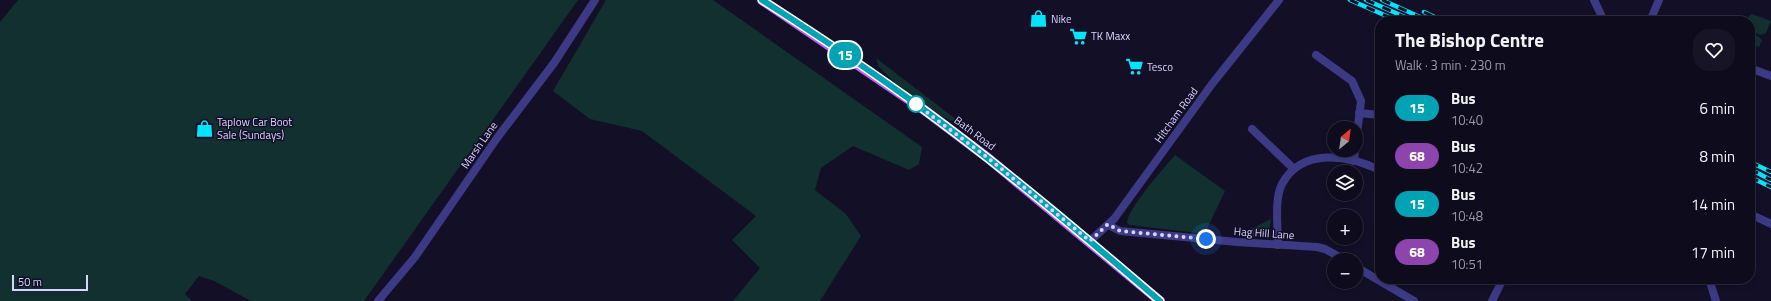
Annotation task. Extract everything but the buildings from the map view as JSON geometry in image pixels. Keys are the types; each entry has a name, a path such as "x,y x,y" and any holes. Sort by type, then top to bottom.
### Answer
{"main road":[{"name":"Bath Road","path":"762,0 923,109 988,158 1090,241 1160,301"}],"street":[{"name":"Marsh Lane","path":"378,301 415,256 497,138 554,63 595,0"},
{"name":"Hitcham Road","path":"1090,241 1108,224 1135,192 1212,84 1279,0"},
{"path":"1594,0 1602,16"},
{"path":"1652,16 1659,0"},
{"path":"1316,55 1352,81 1361,101 1358,121"},
{"path":"1755,70 1771,76"},
{"path":"1359,113 1375,115"},
{"path":"1252,129 1294,169"},
{"path":"1278,245 1277,204 1281,185 1294,169 1312,158 1333,157 1354,161 1375,168"},
{"path":"1354,157 1354,161"},
{"path":"1755,216 1771,224"},
{"name":"Hag Hill Lane","path":"1108,224 1120,231 1317,247 1331,253"},
{"path":"1363,271 1375,278"},
{"path":"1385,284 1414,301"},
{"path":"1492,301 1500,284"},
{"path":"1711,284 1716,301"}],"green space":[{"path":"18,0 578,0 364,301 251,301 214,281 199,276 185,294 192,301 0,301 0,22"},
{"path":"606,0 713,0 922,147 919,164 909,170 853,146 821,168 815,190 846,214 861,236 820,301 733,301 760,268 732,240 756,216 642,131 590,119 553,91"},
{"path":"1752,14 1771,21 1766,33 1761,35 1755,33 1755,16 1749,16"},
{"path":"1755,36 1762,40 1759,47 1755,46"},
{"path":"876,58 962,124 945,118 895,83 879,67"},
{"path":"1175,155 1225,191 1207,229 1207,234 1129,225 1127,223 1133,208 1139,199"},
{"path":"1271,219 1268,231 1261,236 1239,235"}],"railway":[{"path":"1350,0 1387,16"},
{"path":"1366,0 1403,16"},
{"path":"1382,0 1418,16"},
{"path":"1424,12 1432,16"},
{"path":"1755,164 1771,172"},
{"path":"1755,172 1771,180"},
{"path":"1755,179 1771,187"}],"bus line":[{"name":"15","path":"762,0 869,71 945,125 1090,241 1160,301"}],"place":[{"name":"Nike","path":"1038,19"},
{"name":"TK Maxx","path":"1078,36"},
{"name":"Tesco","path":"1134,67"},
{"name":"Taplow Car Boot Sale (Sundays)","path":"204,128"}],"route":[{"path":"916,104 913,102 988,158 1090,241 1108,224 1120,231 1206,239"}]}
